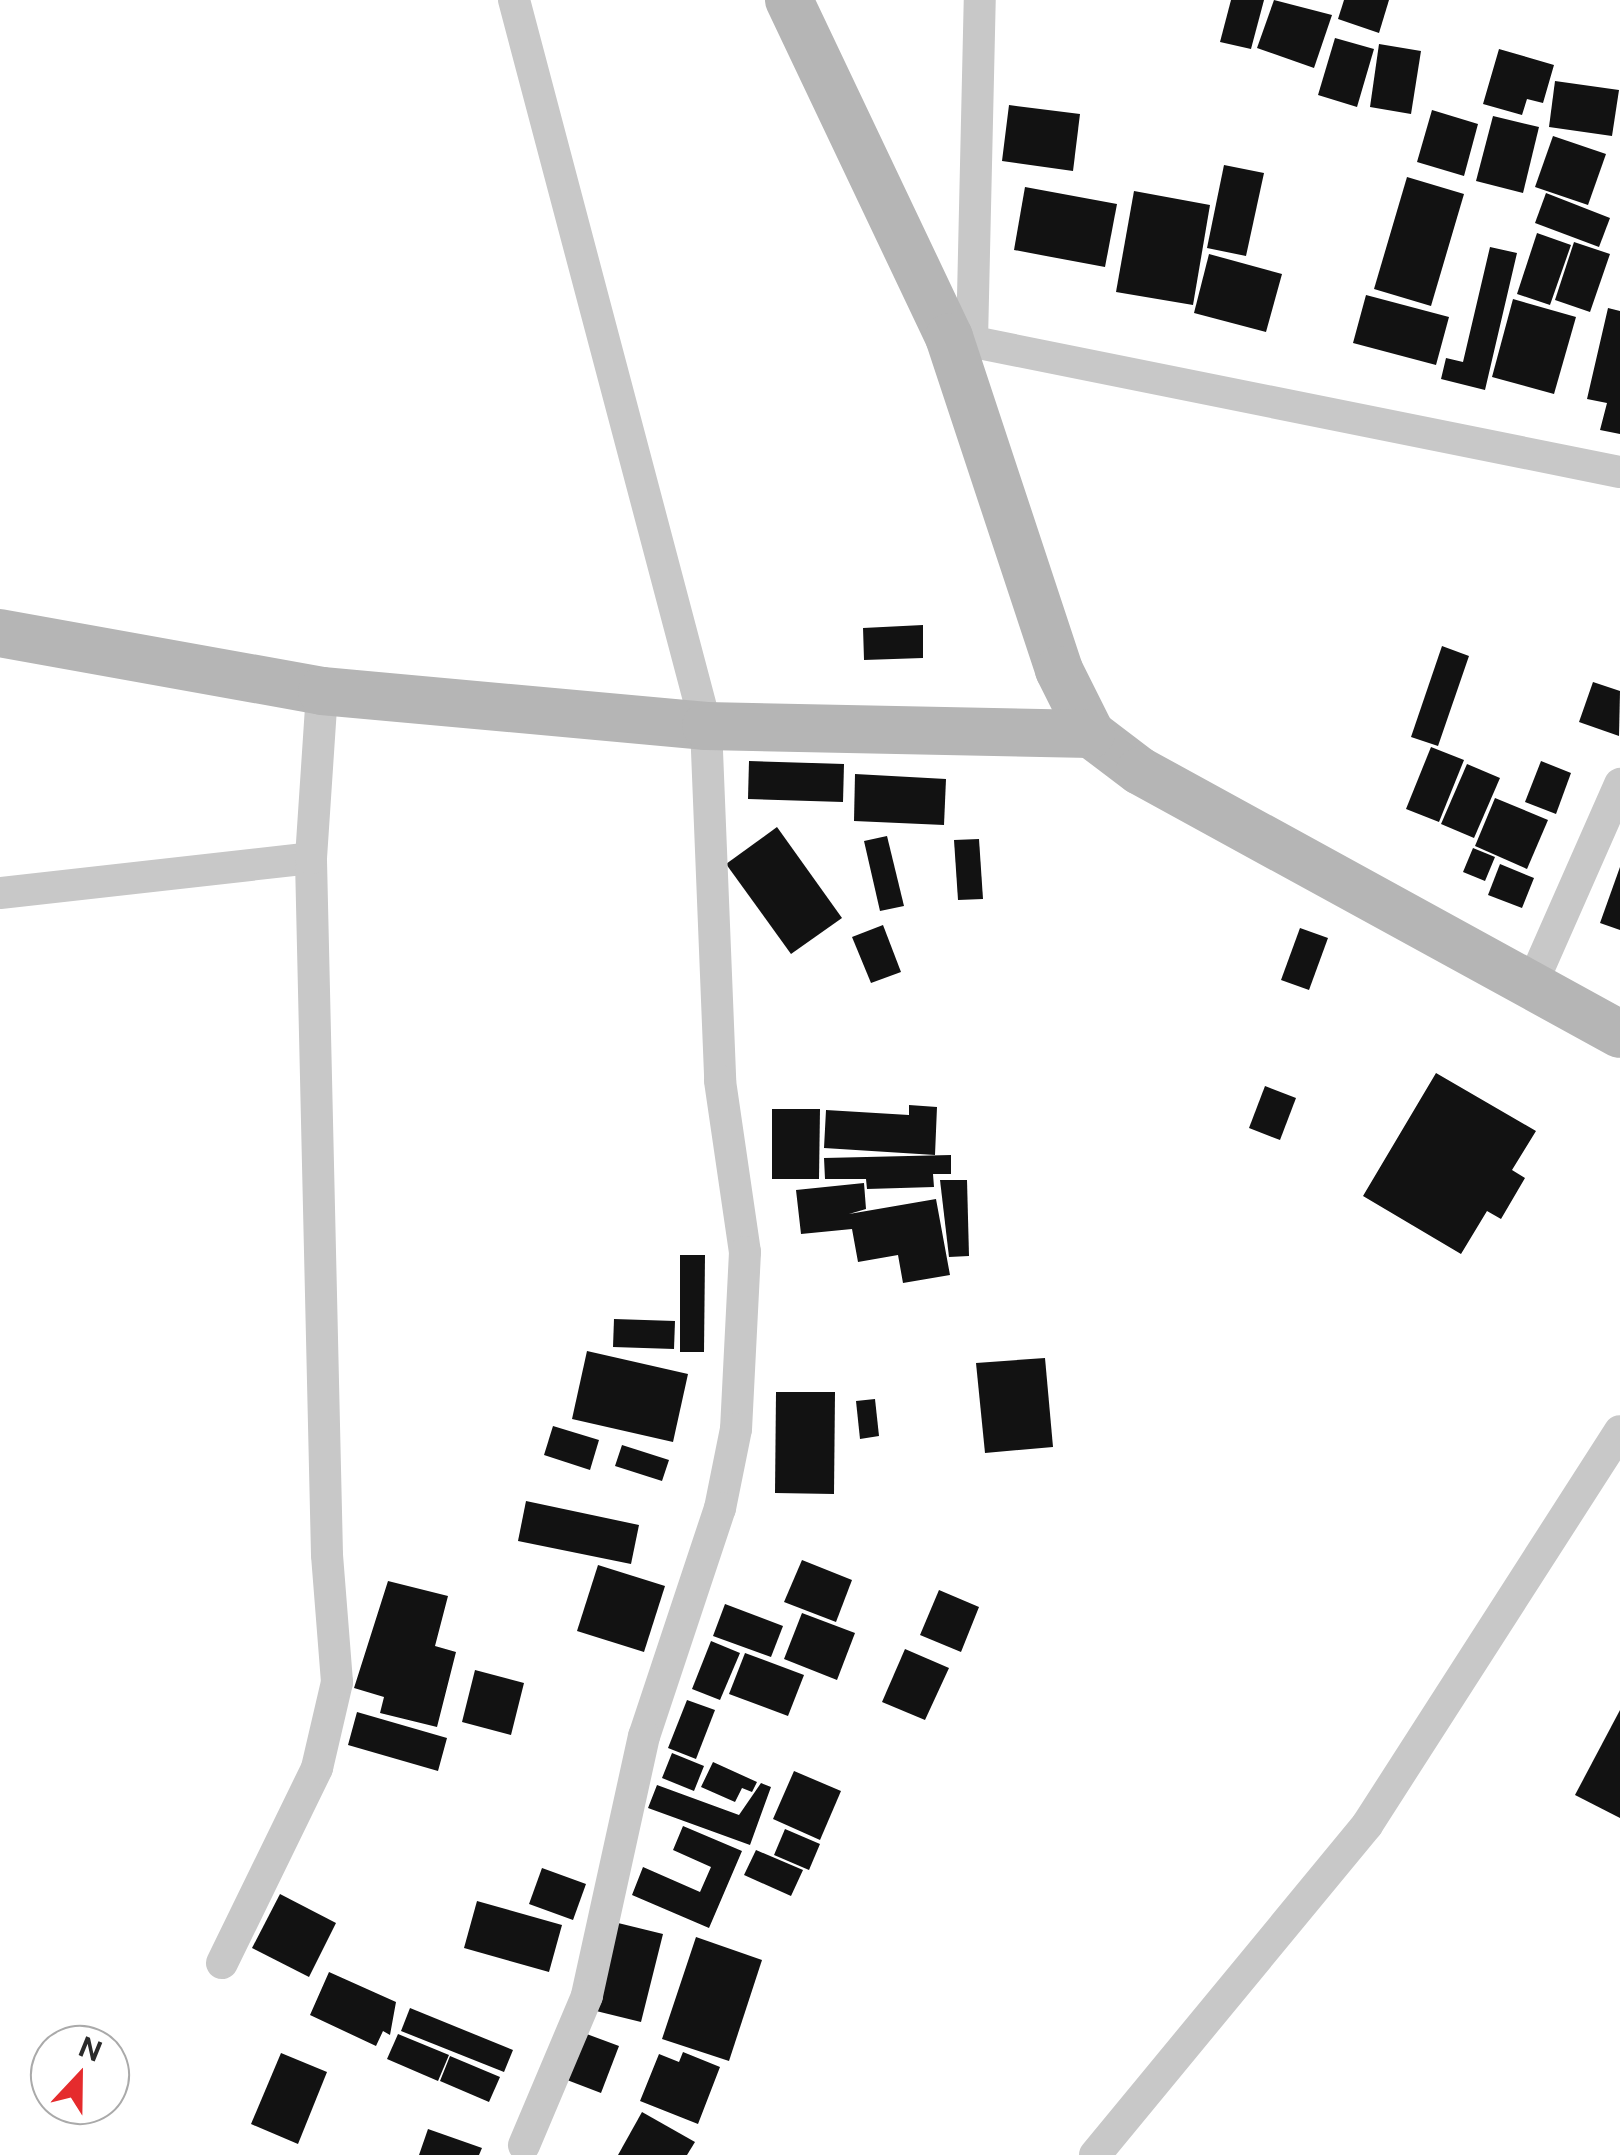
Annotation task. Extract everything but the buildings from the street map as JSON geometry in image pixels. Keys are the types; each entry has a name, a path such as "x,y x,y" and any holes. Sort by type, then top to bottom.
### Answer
{"street":[{"path":"514,0 706,726 720,1081 745,1252 736,1429 720,1508 644,1736 587,1996 524,2145"},
{"path":"789,0 960,339 1058,670 1091,734 1140,771 1620,1034"},
{"path":"960,339 980,0"},
{"path":"960,339 1620,472"},
{"path":"0,633 322,691 706,726 1091,734"},
{"path":"222,1964 317,1768 337,1682 327,1555 312,858 322,691"},
{"path":"1530,986 1620,784"},
{"path":"0,893 312,858"},
{"path":"1095,2155 1367,1826 1620,1430"}]}
